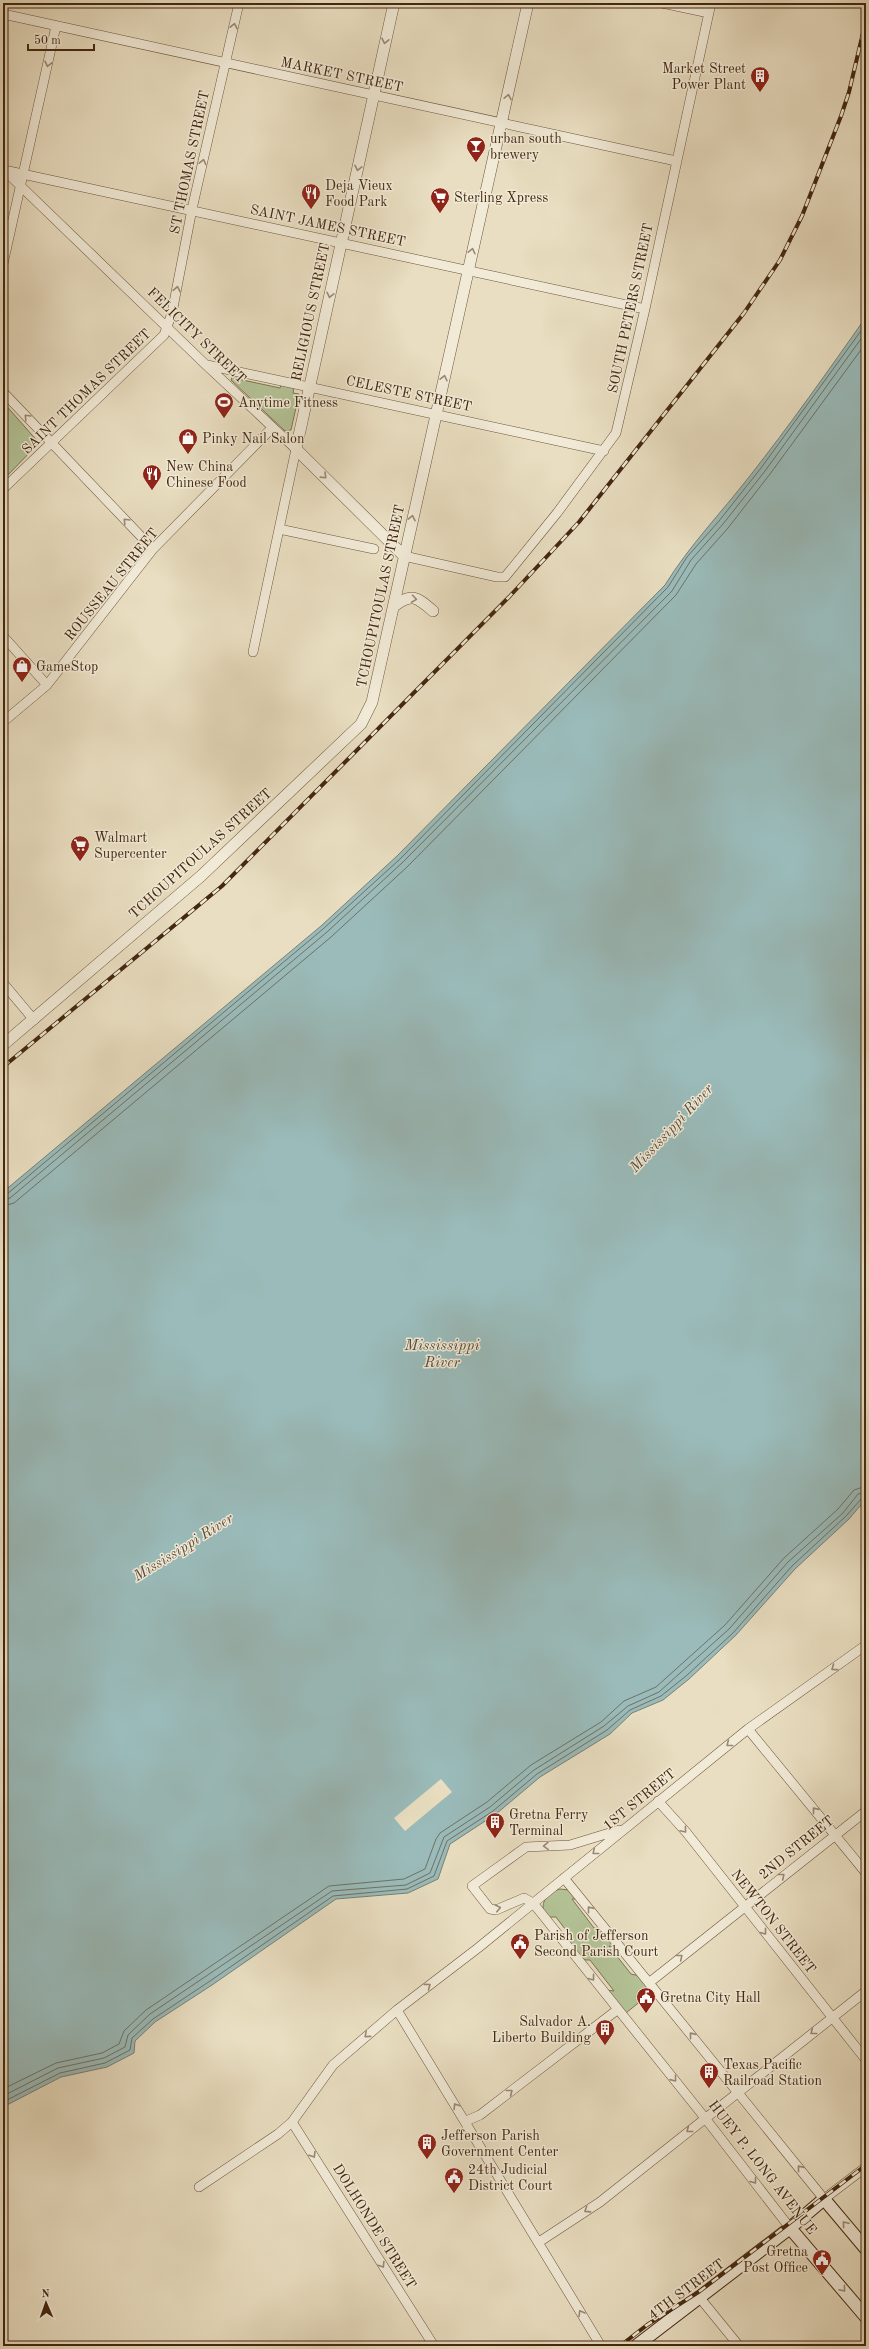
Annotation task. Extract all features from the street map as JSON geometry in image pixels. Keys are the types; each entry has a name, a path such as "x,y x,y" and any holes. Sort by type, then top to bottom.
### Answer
{"main road":[{"name":"4TH STREET","path":"636,2346 790,2228 824,2199"},
{"name":"HUEY P. LONG AVENUE","path":"824,2199 866,2249"},
{"name":"HUEY P. LONG AVENUE","path":"790,2228 866,2317"}],"street":[{"name":"ST THOMAS STREET","path":"167,327 239,3"},
{"name":"RELIGIOUS STREET","path":"253,652 309,386 394,3"},
{"name":"TCHOUPITOULAS STREET","path":"3,1045 201,876 364,720 372,702 435,414 528,3"},
{"path":"662,3 709,13"},
{"name":"SOUTH PETERS STREET","path":"404,556 497,577 505,577 511,572 604,451 616,433 645,309 711,3"},
{"name":"MARKET STREET","path":"3,14 676,161"},
{"path":"3,264 56,26"},
{"name":"SAINT JAMES STREET","path":"4,169 645,309"},
{"name":"FELICITY STREET","path":"4,169 206,365 296,449 404,556"},
{"name":"SAINT THOMAS STREET","path":"3,490 164,335 167,327"},
{"name":"CELESTE STREET","path":"206,365 309,386 604,451"},
{"path":"3,392 153,549"},
{"name":"ROUSSEAU STREET","path":"3,722 47,685 153,549 272,428"},
{"path":"280,529 374,549"},
{"path":"393,607 402,599 409,597 420,600 433,611"},
{"path":"3,636 47,685"},
{"path":"3,983 34,1020"},
{"name":"1ST STREET","path":"199,2187 278,2134 292,2122 333,2065 397,2010 533,1903 748,1729 866,1645"},
{"path":"748,1729 866,1873"},
{"name":"NEWTON STREET","path":"658,1801 686,1832 866,2060"},
{"name":"2ND STREET","path":"650,1982 834,1834 866,1811"},
{"path":"533,1903 524,1898 496,1910 490,1909 472,1886 526,1847 570,1845 624,1828"},
{"name":"HUEY P. LONG AVENUE","path":"564,1878 650,1982 824,2199"},
{"name":"HUEY P. LONG AVENUE","path":"533,1903 617,2010 705,2118 790,2228"},
{"path":"539,2242 600,2202 866,1991"},
{"path":"397,2010 602,2346"},
{"path":"466,2121 480,2115 617,2010"},
{"name":"DOLHONDE STREET","path":"292,2122 434,2346"},
{"name":"4TH STREET","path":"824,2199 866,2166"},
{"path":"700,2298 739,2346"}],"green space":[{"path":"233,375 238,379 280,388 281,385 294,388 293,393 299,394 291,430 285,431 231,380"},
{"path":"3,402 39,443 3,480"},
{"path":"560,1889 569,1890 579,1899 572,1899 594,1928 604,1929 618,1947 609,1946 631,1974 640,1976 653,1991 626,2013 606,1990 614,1991 590,1960 582,1960 566,1940 574,1941 556,1917 547,1917 544,1912 543,1908 545,1899"}],"water":[{"name":"Mississippi River","path":"866,317 866,1499 849,1519 795,1569 736,1635 689,1679 663,1700 632,1713 610,1734 540,1777 496,1814 450,1844 438,1879 408,1893 336,1899 212,1985 155,2022 135,2041 134,2053 107,2067 61,2077 3,2107 3,1192 321,926 397,856 665,585 695,543 779,438"}],"pier":[{"path":"441,1779 452,1792 405,1831 394,1818"}],"railway":[{"path":"3,1067 222,886 509,597 579,522 744,313 780,260 802,216 841,116 849,92 866,20"},
{"path":"620,2346 647,2325 700,2291 866,2165"}],"place":[{"name":"Market Street Power Plant","path":"760,93"},
{"name":"urban south brewery","path":"476,163"},
{"name":"Deja Vieux Food Park","path":"311,210"},
{"name":"Sterling Xpress","path":"440,214"},
{"name":"Anytime Fitness","path":"224,419"},
{"name":"Pinky Nail Salon","path":"188,455"},
{"name":"New China Chinese Food","path":"152,491"},
{"name":"GameStop","path":"22,683"},
{"name":"Walmart Supercenter","path":"80,862"},
{"name":"Gretna Ferry Terminal","path":"495,1839"},
{"name":"Parish of Jefferson Second Parish Court","path":"520,1960"},
{"name":"Gretna City Hall","path":"646,2014"},
{"name":"Salvador A. Liberto Building","path":"605,2046"},
{"name":"Texas Pacific Railroad Station","path":"709,2089"},
{"name":"Jefferson Parish Government Center","path":"427,2160"},
{"name":"24th Judicial District Court","path":"454,2194"},
{"name":"Gretna Post Office","path":"822,2276"}]}
